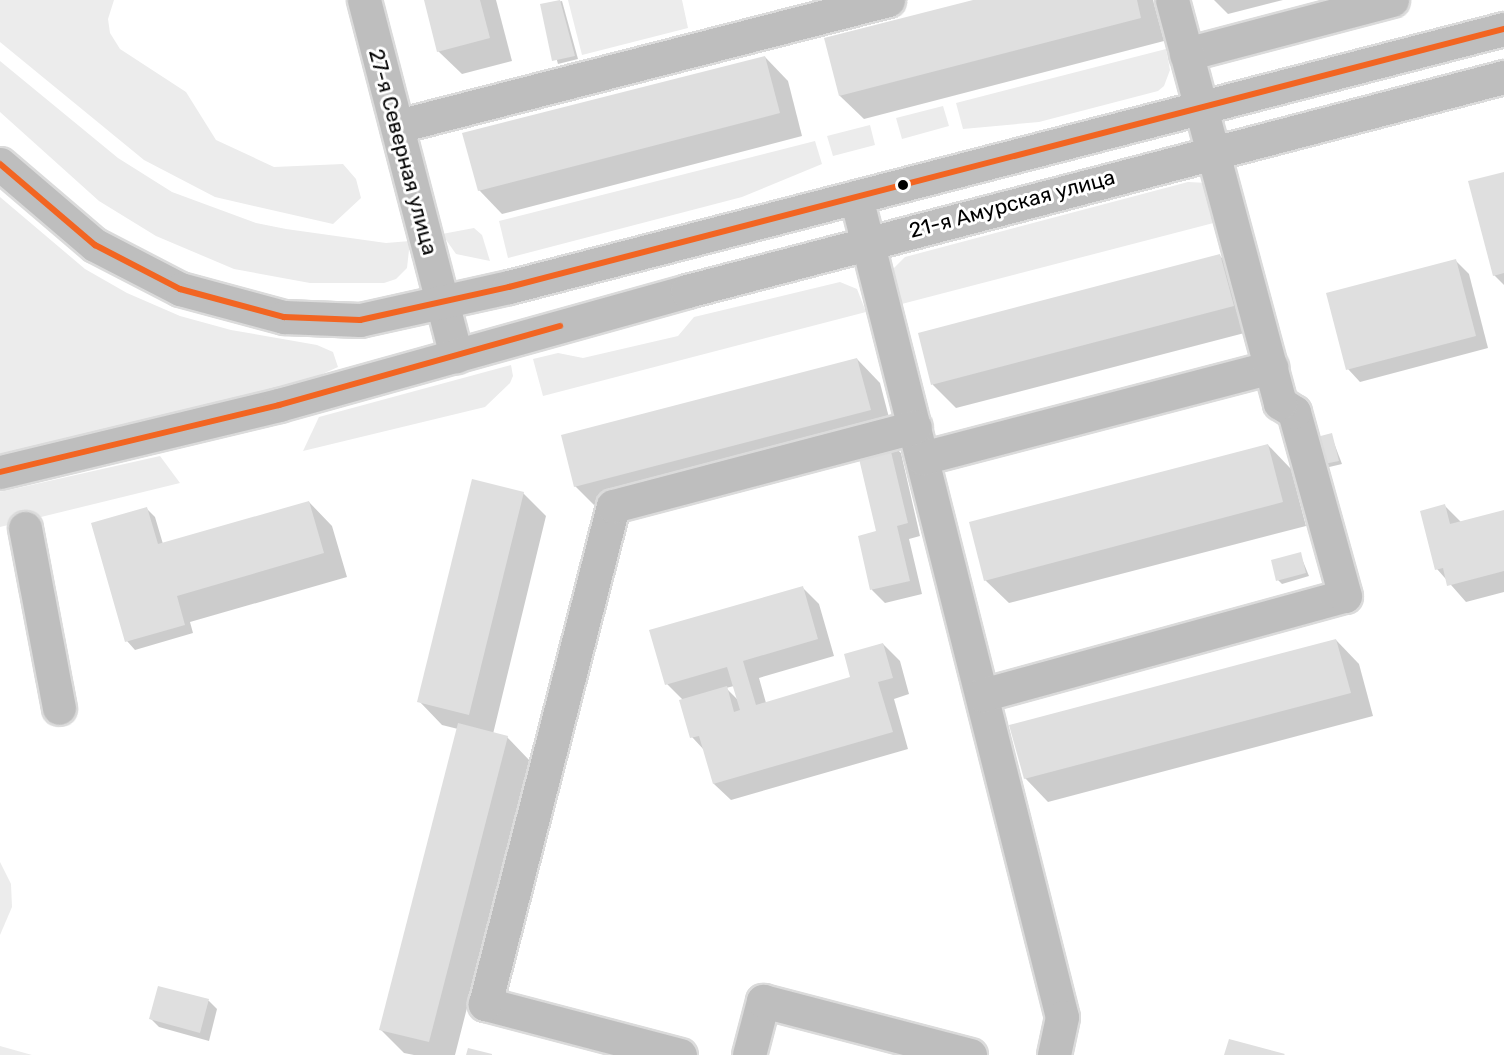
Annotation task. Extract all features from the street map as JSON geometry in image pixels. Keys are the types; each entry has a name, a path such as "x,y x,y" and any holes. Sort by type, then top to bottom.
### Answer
{"main road":[{"name":"27-я Северная улица","path":"364,0 456,356"},
{"path":"398,126 888,0"},
{"path":"982,695 1344,596 1294,412 1280,403 1172,0"},
{"path":"1186,54 1392,0"},
{"path":"0,164 95,245 129,265 200,295 284,317 325,321 398,315 1504,29"},
{"name":"21-я Амурская улица","path":"0,472 279,405 868,243 1504,76"},
{"path":"856,197 1062,1017 1054,1055"},
{"path":"922,458 1270,367"},
{"path":"681,1055 485,1004 613,506 915,427"},
{"path":"25,528 59,708"},
{"path":"749,1055 763,1001 970,1055"}],"shaded area":[{"path":"0,0 114,0 108,19 110,33 120,49 186,92 216,140 274,167 343,164 356,179 361,198 333,224 215,197 144,160 0,42"},
{"path":"568,0 682,0 688,28 582,55"},
{"path":"1166,49 1170,70 1164,86 1158,91 1039,122 963,129 956,103"},
{"path":"0,61 118,158 172,192 256,223 386,243 410,241 407,268 396,279 384,283 310,283 234,269 156,236 99,201 0,112"},
{"path":"943,106 949,126 902,139 896,118"},
{"path":"870,125 875,145 833,156 827,136"},
{"path":"815,141 822,164 742,197 508,258 499,221"},
{"path":"1188,182 1208,183 1225,220 894,306 890,272 905,257"},
{"path":"0,197 85,269 127,293 180,316 231,330 317,345 333,352 338,367 300,384 0,455"},
{"path":"474,228 482,235 490,261 456,254 442,234"},
{"path":"840,282 857,289 866,312 543,396 533,359 558,353 583,358 678,336 694,317"},
{"path":"511,365 513,376 510,383 485,407 303,451 319,417"},
{"path":"160,456 180,483 0,527 0,492"},
{"path":"0,862 11,884 12,907 0,935"},
{"path":"0,1046 32,1055 0,1055"}],"building":[{"path":"424,0 480,0 490,38 437,52"},
{"path":"560,0 575,56 552,61 540,4"},
{"path":"973,0 1137,0 1141,18 839,96 824,38"},
{"path":"765,56 780,113 478,191 462,133"},
{"path":"1504,172 1504,273 1493,276 1468,181"},
{"path":"1220,254 1234,306 931,385 918,333"},
{"path":"1456,259 1476,336 1346,370 1326,293"},
{"path":"857,358 871,410 574,487 561,435"},
{"path":"1332,433 1339,461 1319,465 1313,438"},
{"path":"888,439 908,523 897,526 910,581 870,590 858,536 876,531 856,446"},
{"path":"1268,444 1283,502 984,581 969,522"},
{"path":"472,479 524,492 469,715 417,702"},
{"path":"309,501 324,553 177,596 185,625 125,642 91,523 147,507 158,544"},
{"path":"1445,504 1450,524 1504,510 1504,571 1447,586 1443,568 1435,570 1420,511"},
{"path":"1301,552 1306,573 1276,581 1271,560"},
{"path":"803,586 818,639 743,661 756,705 850,677 844,654 883,643 893,678 878,682 893,732 713,784 699,736 690,738 679,700 727,686 734,712 740,710 727,667 665,685 649,630"},
{"path":"1336,639 1351,693 1024,779 1009,725"},
{"path":"458,723 508,736 429,1042 379,1030"},
{"path":"158,986 209,999 200,1033 149,1019"},
{"path":"1229,1039 1285,1054 1224,1055"},
{"path":"468,1048 492,1054 492,1055 466,1055"}],"transit line":[{"path":"0,164 95,245 180,289 284,317 360,320 509,287 1504,29"},
{"path":"0,472 279,405 560,326"}]}
